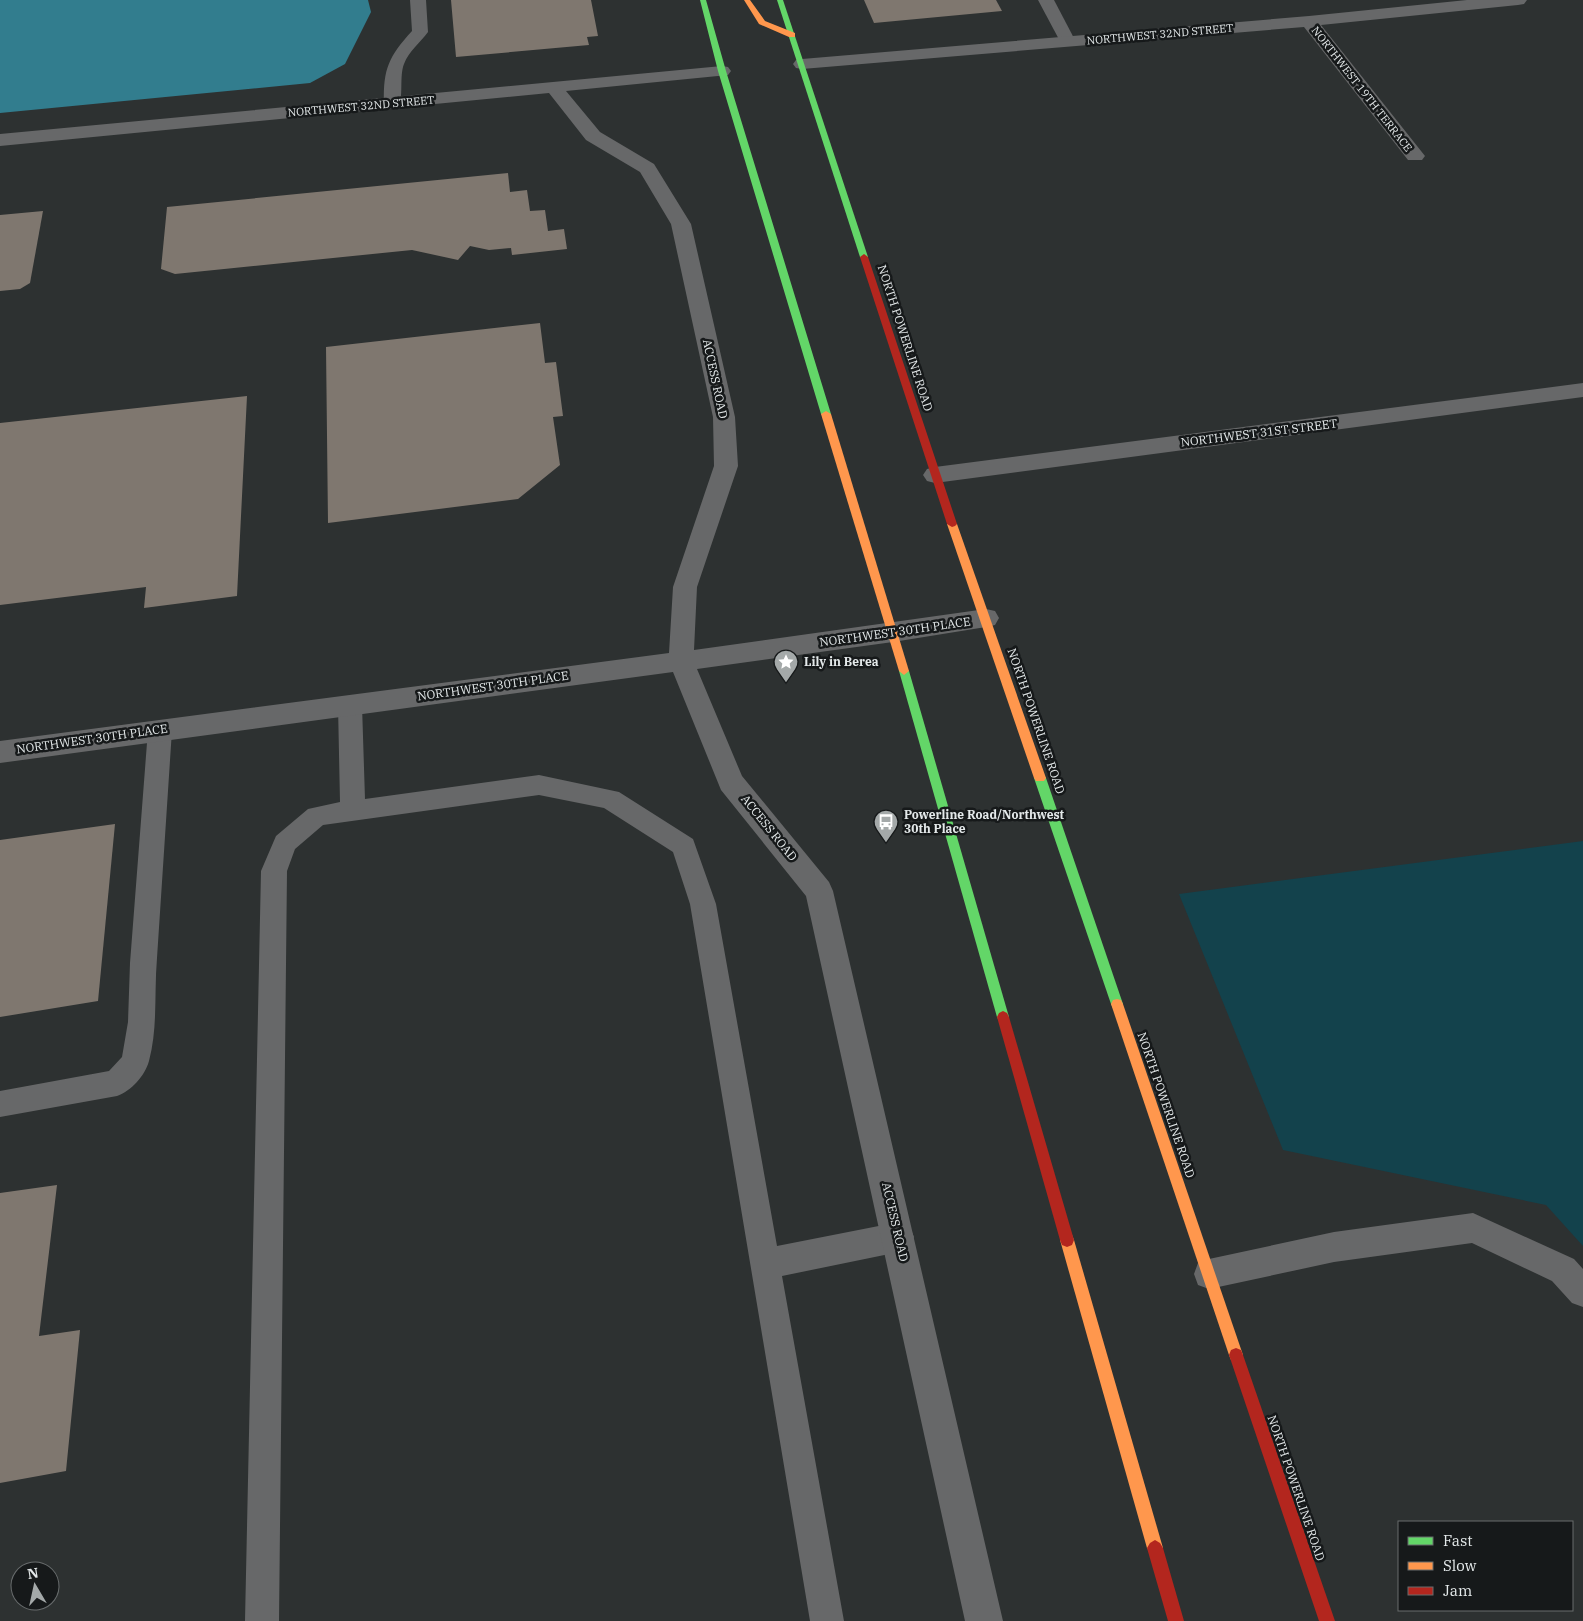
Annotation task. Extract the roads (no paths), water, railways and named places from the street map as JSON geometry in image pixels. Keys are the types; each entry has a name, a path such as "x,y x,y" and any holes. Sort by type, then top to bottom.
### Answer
{"main road":[{"path":"703,0 722,71 892,633 1176,1621"},
{"path":"746,0 762,22 792,35"},
{"name":"NORTH POWERLINE ROAD","path":"780,0 935,475 986,618 1326,1621"}],"street":[{"name":"NORTHWEST 32ND STREET","path":"802,64 1308,21 1518,0"},
{"name":"NORTHWEST 19TH TERRACE","path":"1308,21 1416,156"},
{"name":"NORTHWEST 32ND STREET","path":"0,140 722,71"},
{"name":"ACCESS ROAD","path":"554,88 593,136 647,168 681,224 724,418 726,466 685,588 682,660 731,782 819,891 899,1237 984,1621"},
{"name":"NORTHWEST 31ST STREET","path":"935,475 1583,390"},
{"name":"NORTHWEST 30TH PLACE","path":"0,752 892,633 986,618"}],"lane":[{"path":"392,103 391,77 398,54 420,32 418,0"},
{"path":"1046,0 1068,42"},
{"path":"350,705 353,811"},
{"path":"0,1104 117,1083 135,1062 142,1022 143,963 160,730"},
{"path":"262,1621 274,871 285,843 316,816 539,785 610,799 684,846 703,904 827,1621"},
{"path":"1209,1274 1334,1247 1473,1228 1563,1270 1583,1292"},
{"path":"765,1264 899,1237"}],"place":[{"name":"Lily in Berea","path":"786,683"},
{"name":"Powerline Road/Northwest 30th Place","path":"886,843"}]}
